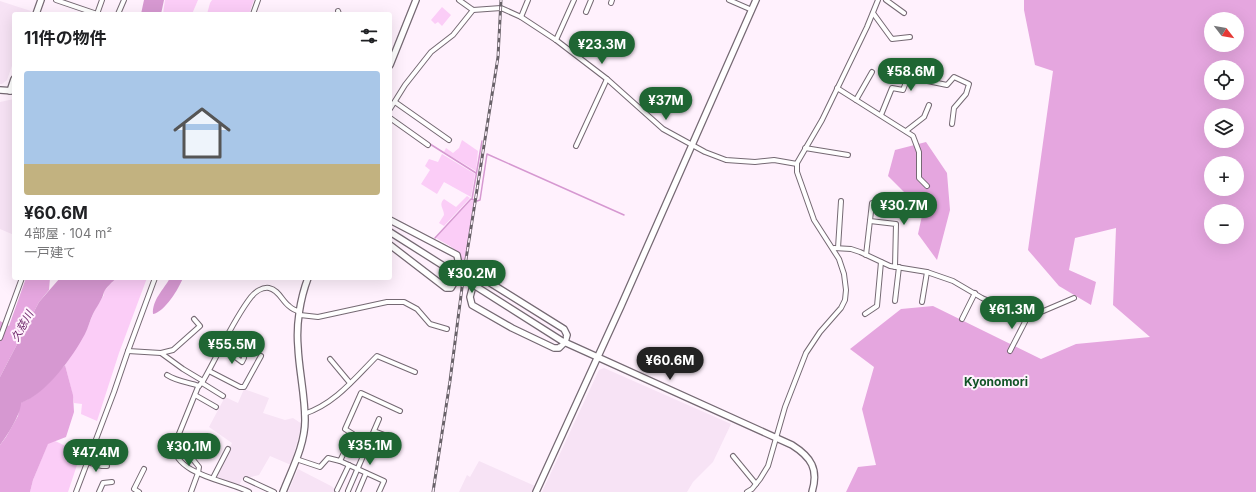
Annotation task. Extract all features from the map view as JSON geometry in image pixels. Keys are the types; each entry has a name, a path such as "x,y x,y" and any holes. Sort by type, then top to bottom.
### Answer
{"street":[{"path":"37,12 41,0"},
{"path":"56,0 91,12"},
{"path":"72,5 73,0"},
{"path":"98,12 102,0"},
{"path":"119,12 124,0"},
{"path":"254,12 258,0"},
{"path":"392,60 416,0"},
{"path":"459,0 474,10 501,8 521,17 556,40 607,79 663,129 705,152 726,160 755,162 774,160 797,164"},
{"path":"521,17 528,0"},
{"path":"556,40 574,0"},
{"path":"586,12 591,0"},
{"path":"729,0 752,10"},
{"path":"536,492 598,357 756,0"},
{"path":"878,0 822,120 797,164 797,172 814,220 836,248 851,249 881,262 897,267 927,272 953,281 1028,318"},
{"path":"886,0 904,13"},
{"path":"392,106 405,85 431,52 453,35 474,10"},
{"path":"873,13 892,39 910,37"},
{"path":"856,100 872,72"},
{"path":"881,115 892,88 903,90 908,77 947,85 954,76 969,84 966,94 954,108 952,124"},
{"path":"576,146 607,79"},
{"path":"837,88 913,136 920,152 919,178 927,186"},
{"path":"0,90 12,91"},
{"path":"395,102 449,140"},
{"path":"906,132 924,117 929,105"},
{"path":"392,119 428,145"},
{"path":"805,148 848,155"},
{"path":"747,492 756,484 768,466 785,407 806,353 820,332 841,308 845,300 846,290 844,274 836,248 841,201"},
{"path":"866,255 872,203"},
{"path":"392,221 457,255 459,262 455,282 451,288 446,288 392,247"},
{"path":"870,221 896,224 897,267 895,301"},
{"path":"392,233 564,342 792,445 804,452 810,459 812,466 814,478 812,492"},
{"path":"865,314 877,306 881,262"},
{"path":"922,302 927,272"},
{"path":"476,274 564,329 567,335 564,342 559,348 554,348 512,328 472,305 470,297 476,274"},
{"path":"0,338 21,280"},
{"path":"76,492 154,280"},
{"path":"283,492 296,459 305,420 298,346 300,314 307,280"},
{"path":"249,492 198,473 178,457 174,451 174,446 195,395 224,342 252,297 259,290 266,288 274,289 290,307 300,314 318,317 387,302 404,302 416,309 430,324 447,329"},
{"path":"962,319 975,293"},
{"path":"1010,351 1028,318 1074,298"},
{"path":"128,350 161,354 173,350 200,326 194,320"},
{"path":"224,342 230,353 242,362 244,358"},
{"path":"161,354 202,383 224,396"},
{"path":"209,371 240,387 244,386 261,356"},
{"path":"304,414 335,397 377,356 415,372"},
{"path":"330,359 350,383"},
{"path":"168,375 182,382 202,383"},
{"path":"340,461 353,434 345,429 361,393 400,411"},
{"path":"195,395 216,407"},
{"path":"348,491 379,419"},
{"path":"366,449 379,454 387,436 374,431"},
{"path":"94,445 111,453"},
{"path":"174,446 191,457 199,467 191,492"},
{"path":"213,478 228,449"},
{"path":"732,456 756,484"},
{"path":"296,459 320,467 328,458 340,461 384,481 379,492"},
{"path":"87,462 107,466"},
{"path":"338,490 349,465"},
{"path":"139,492 134,489 144,469"},
{"path":"358,492 366,473"},
{"path":"246,479 274,492"},
{"path":"99,492 103,483 112,482"}],"shaded area":[{"path":"144,0 164,0 161,12 141,12"},
{"path":"165,0 198,0 193,12 163,12"},
{"path":"212,0 254,0 250,12 208,12"},
{"path":"1024,0 1256,0 1256,492 846,492 858,467 876,465 862,409 874,367 850,349 901,309 933,306 1041,359 1076,344 1150,337 1113,305 1116,228 1075,238 1069,270 1096,282 1091,305 1059,286 1028,250 1053,71 1035,65 1024,10"},
{"path":"0,1 31,11 12,12 12,66 7,80 0,84"},
{"path":"442,7 451,15 442,26 438,22 435,24 431,20"},
{"path":"12,99 12,234 0,229 0,102"},
{"path":"462,140 478,151 476,171 444,152 446,148 453,153 459,148"},
{"path":"926,142 947,173 950,210 937,260 918,234 923,211 888,176 895,150"},
{"path":"442,154 475,174 471,197 444,182 437,194 421,184 430,170 425,166 429,159 438,162"},
{"path":"467,196 470,198 444,226 439,223 444,215 441,203 444,199 456,207"},
{"path":"471,200 475,201 463,270 461,269 460,257 458,253 436,238"},
{"path":"25,280 50,280 49,290 39,302 0,377 0,321 9,326"},
{"path":"58,280 114,280 105,290 85,334 73,354 49,383 31,398 21,403 19,413 10,431 0,445 0,377 39,302"},
{"path":"114,280 146,280 119,353 97,421 81,414 82,404 74,403 65,365 85,333 97,305 104,295 104,291"},
{"path":"169,280 182,280 167,304 158,312 153,314 156,299"},
{"path":"65,365 73,395 74,412 66,437 48,444 33,480 30,492 0,492 0,445 18,416 20,403 39,392"},
{"path":"604,368 731,424 713,462 693,482 687,492 542,492 599,370"},
{"path":"244,389 269,398 263,413 285,420 293,418 302,424 291,465 270,456 259,475 242,479 239,486 215,477 232,443 209,427 225,397 238,403"},
{"path":"55,441 81,453 68,492 30,492 33,480 48,443"},
{"path":"479,461 535,486 532,492 459,492 467,475 470,477"},
{"path":"298,469 331,486 338,492 288,492"}],"waterway":[{"path":"472,199 482,141"},
{"path":"430,144 476,173"},
{"path":"477,201 480,200 487,154 624,215"},
{"path":"435,238 471,199 475,200"}],"railway":[{"path":"433,492 450,381 464,272 498,57 501,0"}],"district":[{"name":"Kyonomori","path":"996,382"}],"water label":[{"name":"久慈川","path":"22,326"}]}
